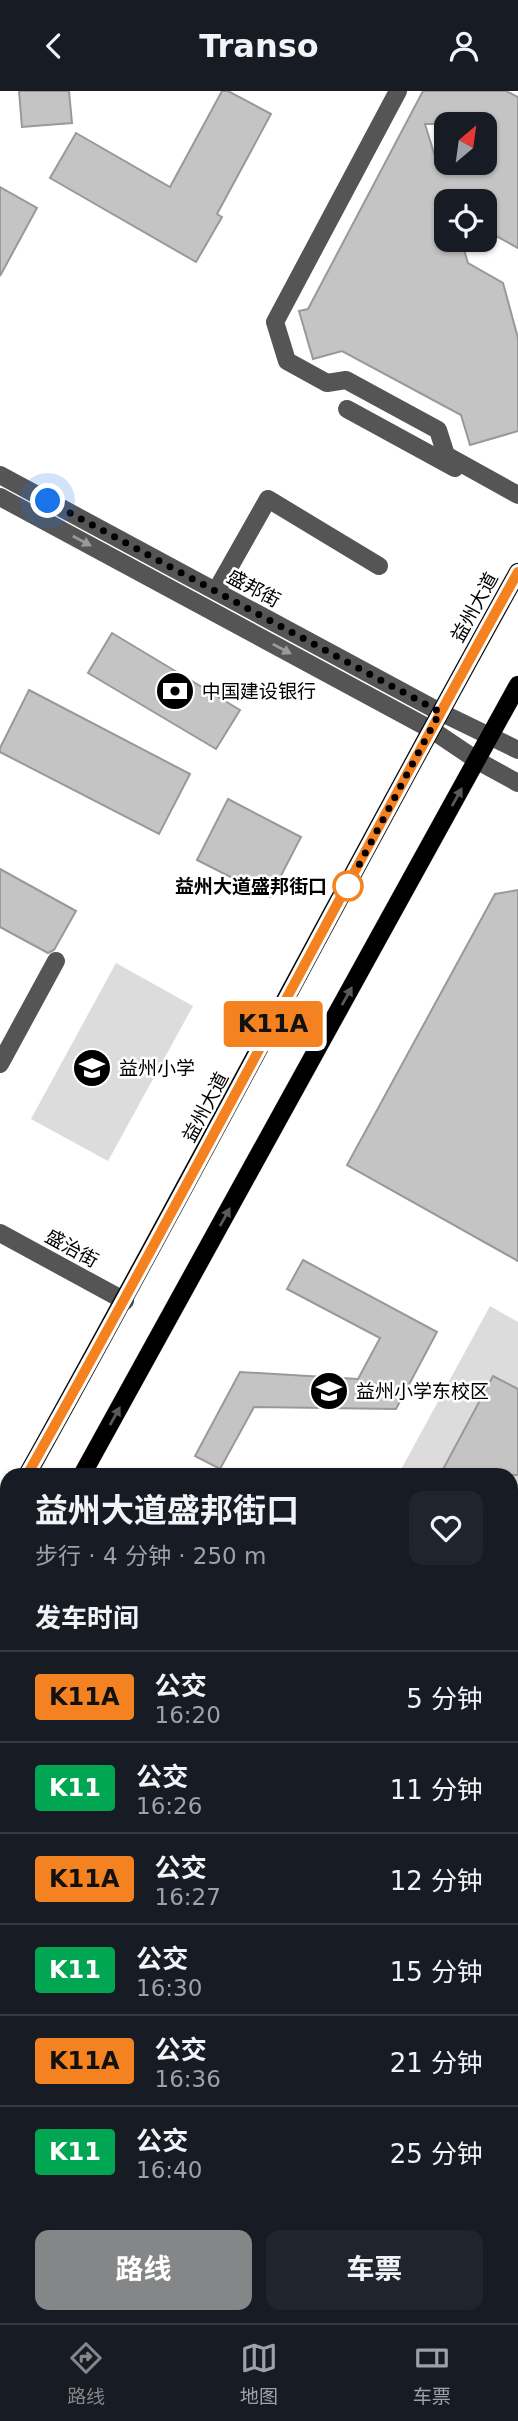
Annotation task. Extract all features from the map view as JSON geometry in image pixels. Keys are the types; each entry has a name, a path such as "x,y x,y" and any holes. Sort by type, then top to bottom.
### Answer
{"main road":[{"name":"益州大道","path":"31,1468 125,1301 440,712 518,572"},
{"path":"86,1468 518,685"}],"street":[{"path":"398,91 275,322 287,361 327,383 346,380 438,430 446,455 518,495"},
{"path":"347,409 518,503"},
{"name":"盛邦街","path":"0,475 440,712 518,750"},
{"path":"0,497 432,730 478,761 518,783"},
{"path":"216,591 268,499 379,566"},
{"path":"0,1064 56,961"},
{"name":"盛治街","path":"0,1233 125,1301"}],"green space":[{"path":"116,963 193,1006 108,1161 31,1119"},
{"path":"490,1306 518,1322 518,1468 402,1468"}],"building":[{"path":"19,91 69,91 72,123 22,127"},
{"path":"222,91 228,91 271,114 217,214 222,217 196,262 50,178 76,133 170,187"},
{"path":"423,91 506,91 518,97 518,248 497,237 497,189 434,189 434,252 465,252 468,263 503,283 518,338 518,431 470,445 461,415 342,351 313,359 299,311 308,309"},
{"path":"0,187 37,208 0,276"},
{"path":"112,633 240,710 216,749 88,673"},
{"path":"29,690 190,774 159,834 0,752"},
{"path":"228,799 301,837 270,897 197,860"},
{"path":"0,869 76,911 54,950 48,953 0,927"},
{"path":"518,890 518,1261 347,1165 495,894"},
{"path":"303,1260 437,1332 396,1409 254,1407 221,1468 218,1468 195,1456 240,1372 358,1379 380,1338 287,1289"},
{"path":"493,1376 518,1389 518,1468 444,1468"}],"bus line":[{"name":"K11A","path":"31,1468 125,1301 440,712 518,572"}],"place":[{"name":"中国建设银行","path":"175,691"},
{"name":"益州大道盛邦街口","path":"348,886"},
{"name":"益州小学","path":"92,1068"},
{"name":"益州小学东校区","path":"329,1391"}],"route":[{"path":"48,501 440,712 342,897 348,886"}]}
